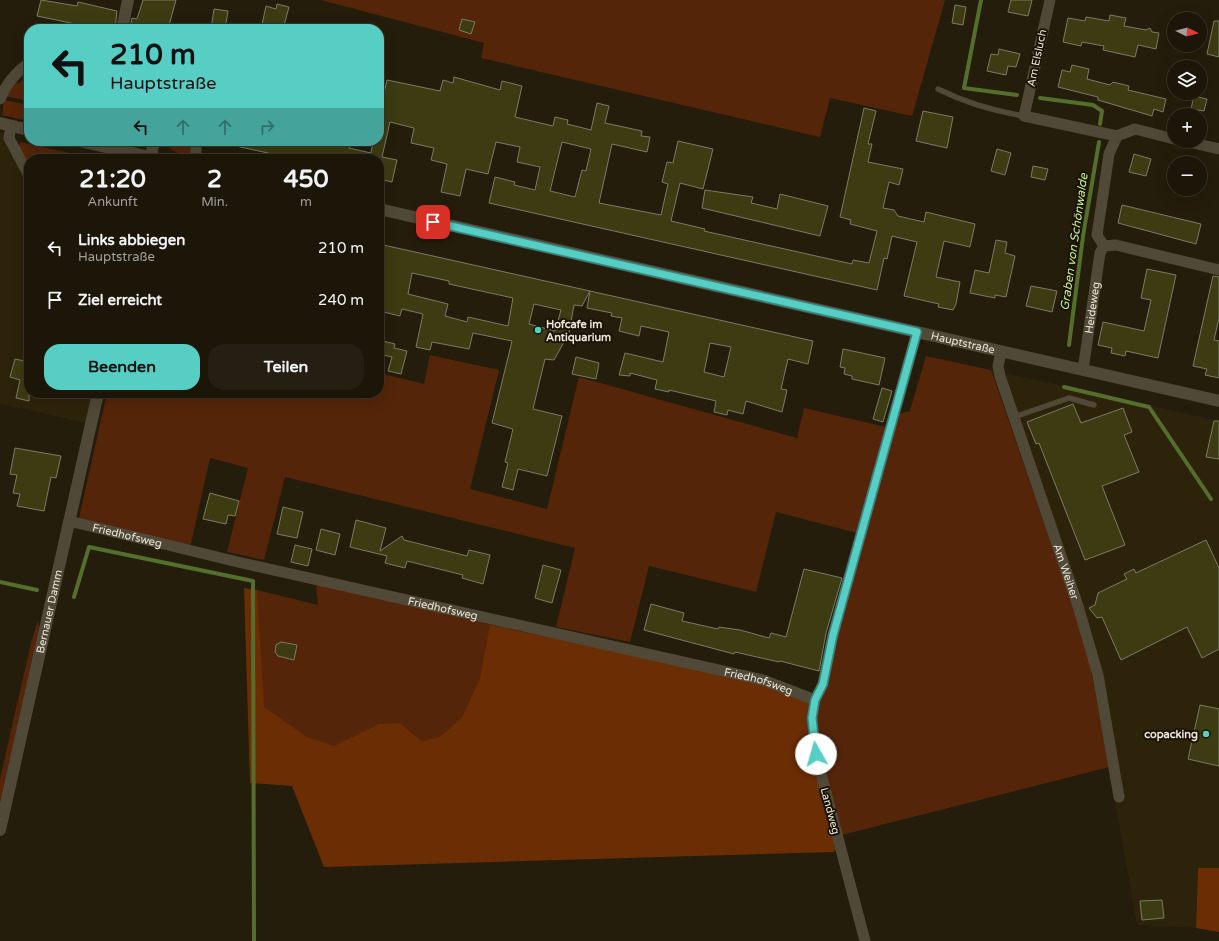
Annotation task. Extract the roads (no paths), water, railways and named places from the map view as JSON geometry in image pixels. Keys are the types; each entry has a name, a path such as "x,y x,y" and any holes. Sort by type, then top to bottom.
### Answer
{"main road":[{"path":"123,24 128,0"},
{"path":"5,125 24,129"},
{"path":"119,146 142,154"},
{"name":"Hauptstraße","path":"384,210 1219,401"},
{"name":"Bernauer Damm","path":"0,830 97,398"}],"street":[{"name":"Am Elsluch","path":"1024,116 1050,0"},
{"path":"0,99 6,87 24,67"},
{"path":"1024,116 1117,136"},
{"path":"5,125 9,138 24,166"},
{"path":"1167,137 1135,129 1117,136 1112,143 1097,235 1104,246 1116,245 1219,270"},
{"path":"1207,147 1219,150"},
{"name":"Heideweg","path":"1083,370 1100,253 1104,246"},
{"name":"Landweg","path":"865,941 816,754 812,718 815,700 823,684 833,635 917,332"},
{"name":"Am Weiher","path":"1001,352 998,366 1078,606 1098,675 1119,797"},
{"name":"Friedhofsweg","path":"69,521 250,565 763,680 815,700"}],"lane":[{"path":"938,89 959,100 997,111 1024,116"},
{"path":"1014,417 1069,398 1094,405"}],"waterway":[{"name":"Graben von Schönwalde","path":"981,0 964,88 1017,95"},
{"name":"Graben von Schönwalde","path":"1040,98 1093,105 1102,111 1100,124"},
{"name":"Graben von Schönwalde","path":"1069,345 1083,236 1099,142"},
{"name":"Graben von Schönwalde","path":"1064,387 1149,407 1211,499"},
{"path":"74,597 89,547 253,581 254,941"},
{"path":"0,582 37,590"}],"place":[{"name":"Hofcafe im Antiquarium","path":"538,330"},
{"name":"copacking","path":"1206,734"}]}
